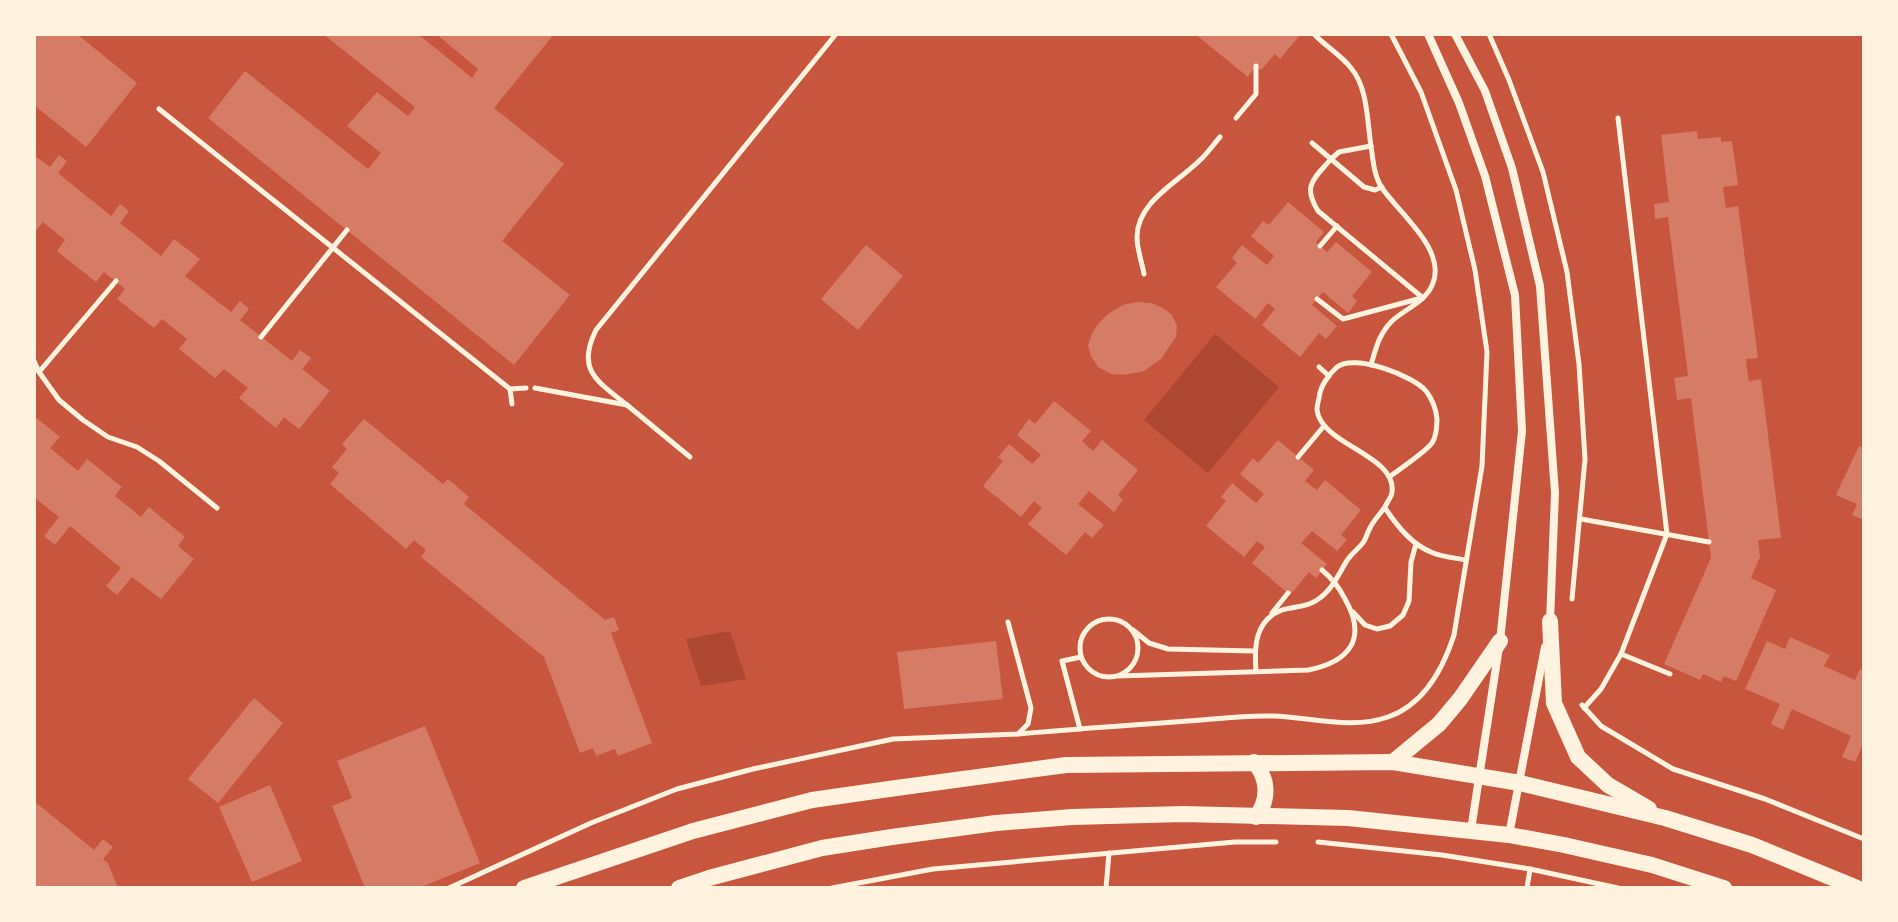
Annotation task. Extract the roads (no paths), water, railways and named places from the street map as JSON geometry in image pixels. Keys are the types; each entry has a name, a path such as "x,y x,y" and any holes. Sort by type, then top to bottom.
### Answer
{"main road":[{"path":"1550,621 1554,703 1578,757 1608,785 1665,818"},
{"path":"1393,762 1439,724 1500,641"},
{"path":"1254,762 1261,770 1266,798 1256,817"},
{"path":"524,888 693,831 812,800 1058,765 1393,762 1520,783 1665,818 1752,845 1857,888"},
{"path":"679,888 822,848 996,823 1183,814 1348,818 1509,835 1652,865 1724,888"}],"street":[{"path":"1428,34 1459,103 1485,176 1515,295 1522,431 1500,641 1471,830"},
{"path":"1455,34 1485,91 1512,168 1540,286 1555,493 1550,621 1509,835"}]}
